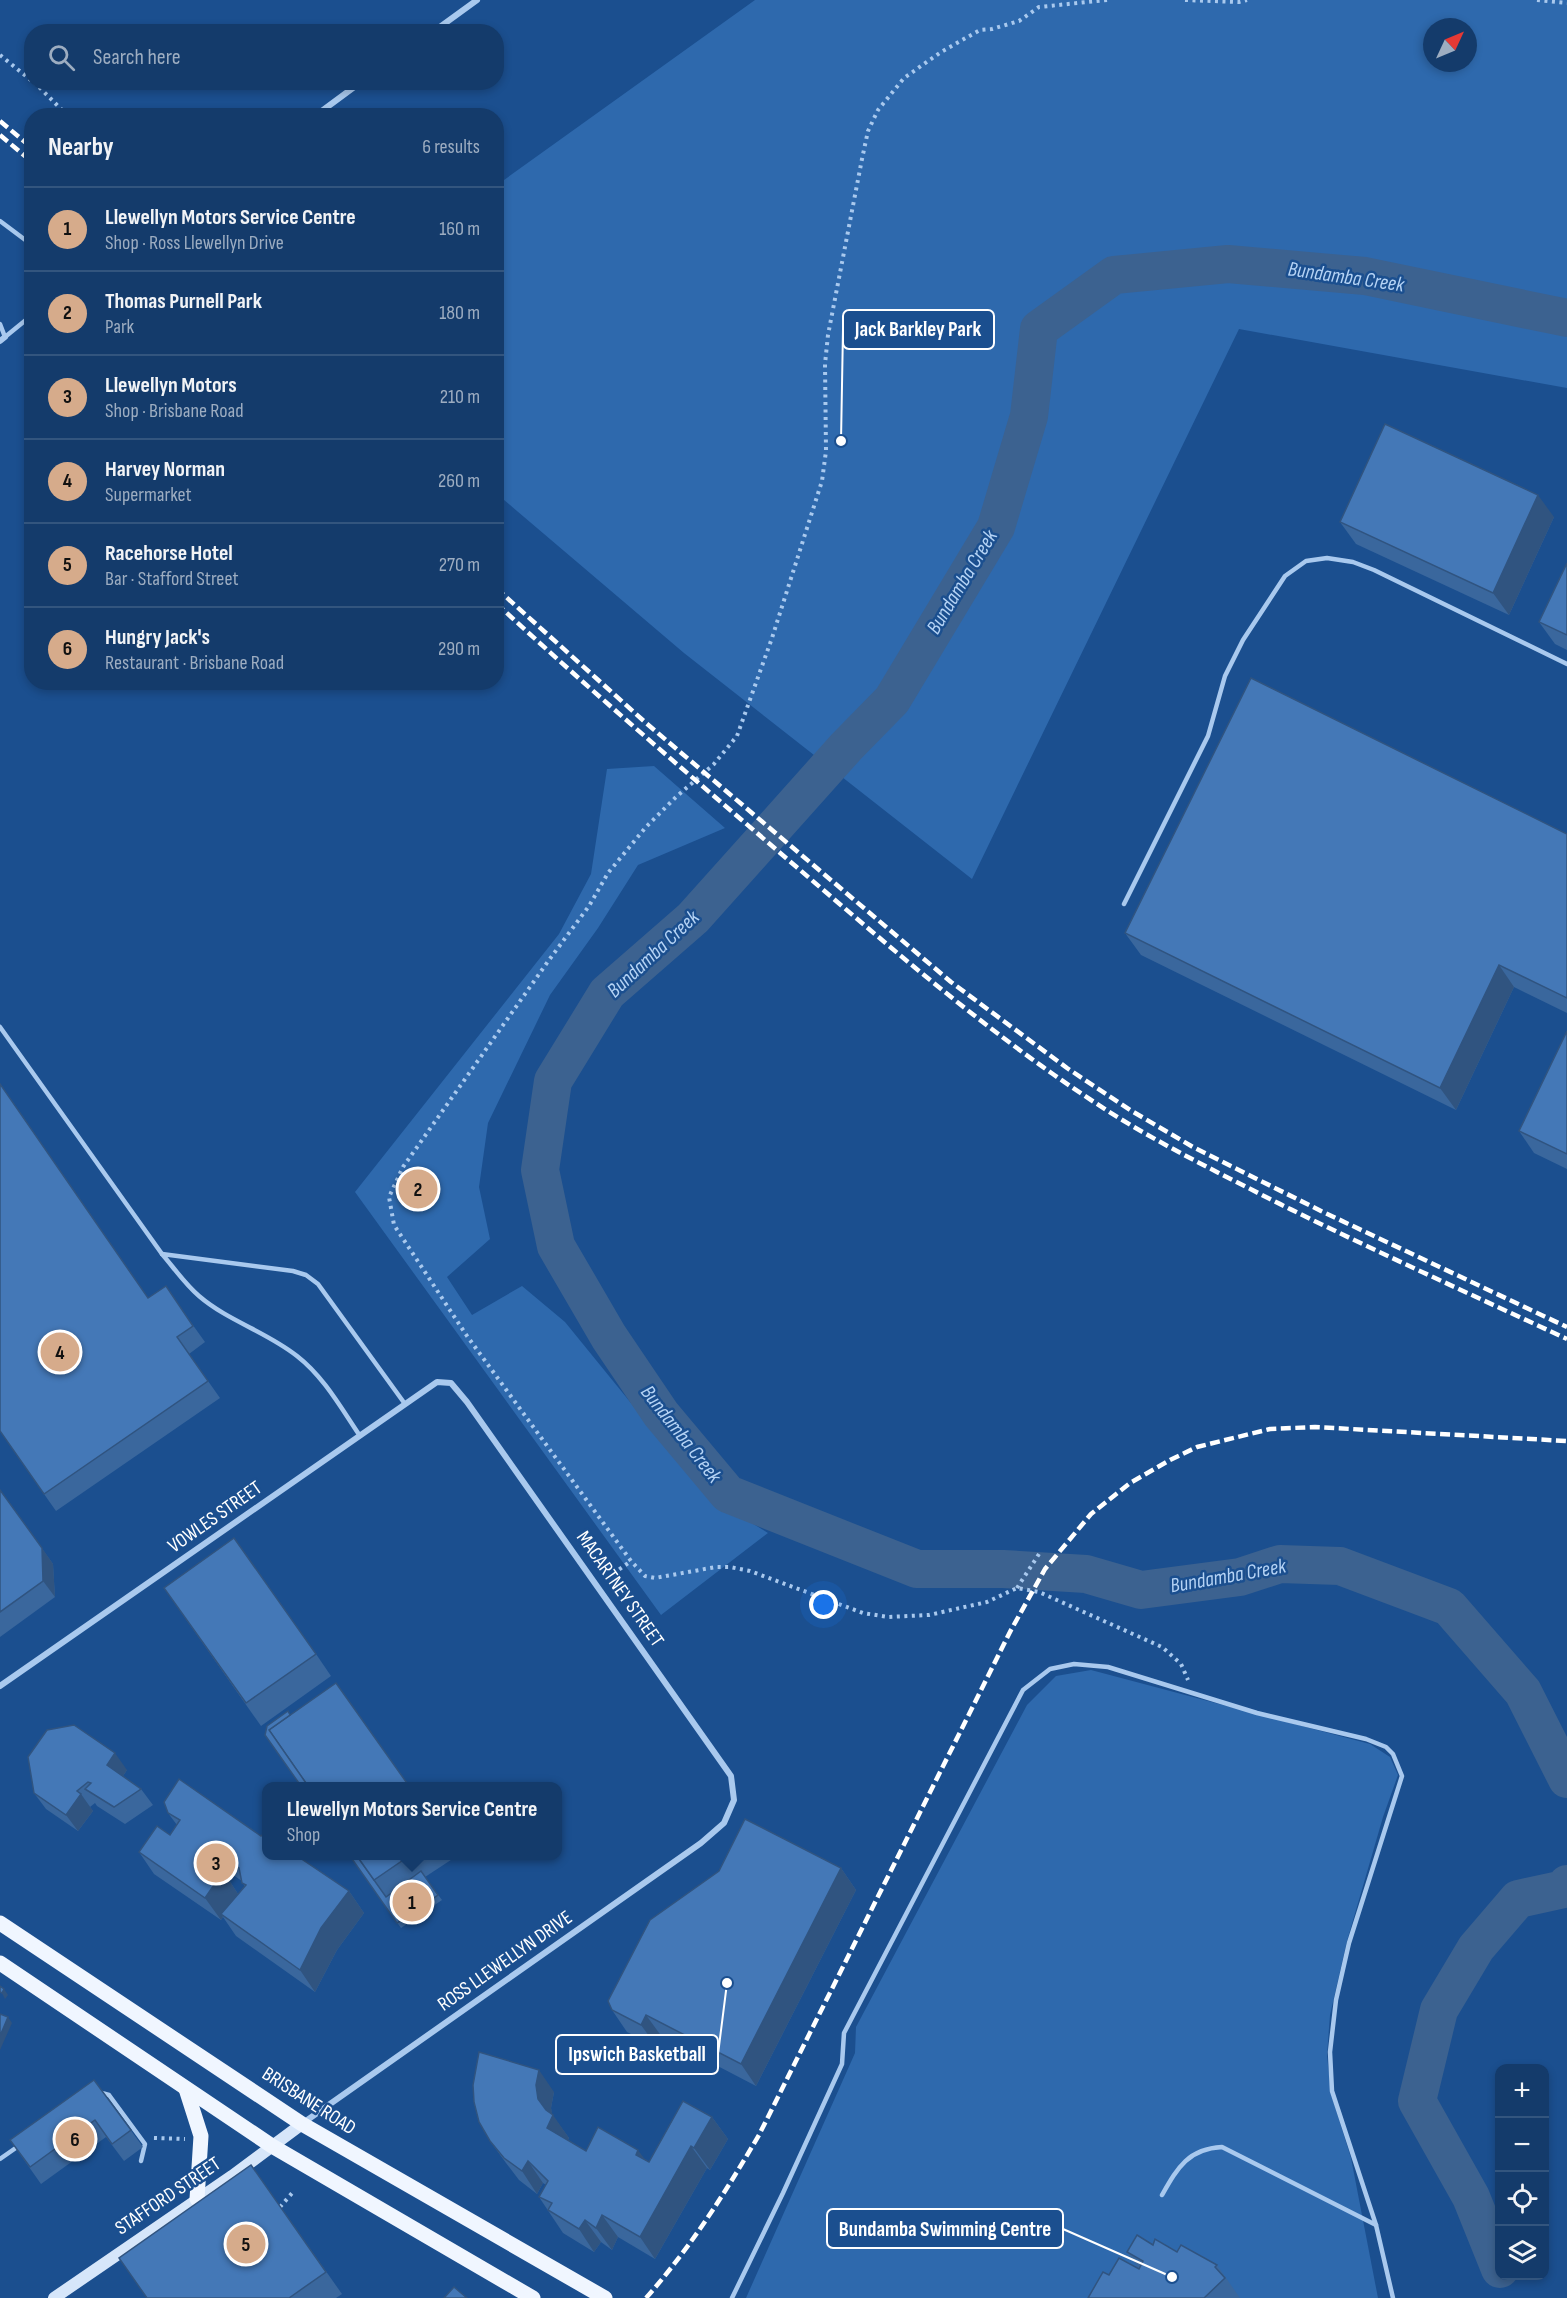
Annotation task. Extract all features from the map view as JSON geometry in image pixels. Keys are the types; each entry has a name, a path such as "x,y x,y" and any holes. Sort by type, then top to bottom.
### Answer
{"main road":[{"name":"BRISBANE ROAD","path":"0,1923 302,2124 605,2298"},
{"path":"0,1963 272,2146 533,2298"},
{"path":"186,2089 201,2136 197,2199"},
{"name":"STAFFORD STREET","path":"54,2298 302,2124"}],"street":[{"path":"444,24 477,0"},
{"path":"326,108 350,90"},
{"name":"VOWLES STREET","path":"0,1686 437,1382 452,1383"},
{"name":"MACARTNEY STREET","path":"452,1383 731,1776 734,1800 724,1823"},
{"name":"ROSS LLEWELLYN DRIVE","path":"302,2124 692,1850 724,1823"}],"lane":[{"path":"0,221 24,239"},
{"path":"0,324 3,339 24,322"},
{"path":"1124,904 1208,736 1225,676 1244,640 1285,576 1306,561 1328,558 1353,562 1374,570 1567,664"},
{"path":"0,1027 162,1254 199,1296 266,1335 298,1357 324,1382 360,1436"},
{"path":"162,1254 306,1275 318,1284 405,1404"},
{"path":"732,2298 842,2064 844,2032 1023,1690 1050,1670 1074,1664 1108,1667 1257,1713 1366,1739 1386,1747 1400,1766 1402,1776 1349,1943 1336,2000 1330,2052 1332,2091 1376,2225 1393,2298"},
{"path":"91,2093 104,2092 109,2095 145,2148 141,2161"},
{"path":"0,2159 28,2140"},
{"path":"1162,2195 1177,2168 1188,2157 1206,2148 1222,2147 1376,2225"}],"path":[{"path":"1039,1554 1017,1588 987,1602 929,1615 888,1617 863,1613 750,1570 730,1567 655,1578 645,1576 631,1561 467,1336 394,1225 389,1197 403,1167 589,906 608,873 646,827 721,757 737,736 772,638 822,481 826,451 825,364 828,335 868,131 878,110 904,78 941,52 980,30 1019,21 1045,0"},
{"path":"1039,7 1107,0"},
{"path":"1185,0 1239,2 1247,0"},
{"path":"1537,0 1567,3"},
{"path":"0,55 24,75"},
{"path":"41,90 60,108"},
{"path":"597,1585 631,1561"},
{"path":"1017,1588 1039,1592 1162,1647 1181,1664 1191,1689 1190,1692"},
{"path":"141,2140 146,2138 186,2139"},
{"path":"280,2207 293,2192"}],"shaded area":[{"path":"755,0 1567,0 1567,388 1239,329 972,879 684,653 504,500 504,180"},
{"path":"654,766 725,828 638,865 598,928 550,995 488,1123 479,1187 490,1239 447,1277 472,1315 522,1286 565,1322 705,1494 768,1533 661,1615 355,1192 559,934 591,874 607,769"},
{"path":"1091,1670 1370,1744 1390,1757 1398,1775 1383,1817 1347,1941 1330,2015 1327,2055 1331,2094 1351,2158 1378,2298 746,2298 855,2053 856,2027 1027,1705 1056,1676"}],"building":[{"path":"1385,424 1538,495 1493,593 1340,522"},
{"path":"1567,563 1567,635 1539,622"},
{"path":"1251,678 1567,834 1567,998 1499,965 1440,1088 1125,933"},
{"path":"1567,1031 1567,1154 1519,1131"},
{"path":"0,1084 148,1298 166,1286 193,1326 177,1337 208,1381 44,1494 0,1431"},
{"path":"0,1490 42,1548 43,1581 0,1612"},
{"path":"234,1538 316,1654 246,1703 164,1588"},
{"path":"336,1683 406,1782 305,1782 269,1730"},
{"path":"288,1711 290,1715 269,1730 305,1782 298,1782 265,1735 267,1726"},
{"path":"74,1725 115,1753 107,1765 141,1789 114,1807 85,1789 91,1783 88,1782 77,1791 81,1794 66,1815 34,1793 28,1757 47,1730"},
{"path":"179,1779 262,1835 262,1860 303,1860 349,1891 321,1928 300,1970 221,1914 246,1885 242,1883 239,1868 217,1853 210,1863 223,1872 205,1898 139,1852 157,1826 170,1835 180,1820 168,1813 164,1802"},
{"path":"745,1819 841,1868 741,2064 646,2015 641,2025 612,2010 608,2001 650,1920 719,1871"},
{"path":"353,1860 360,1860 386,1897 421,1871 438,1895 397,1923"},
{"path":"360,1860 403,1860 374,1880"},
{"path":"0,2014 8,2017 0,2036"},
{"path":"479,2052 539,2070 536,2085 538,2099 553,2115 547,2128 586,2151 598,2127 638,2150 636,2155 649,2162 683,2101 712,2117 694,2148 691,2146 640,2237 602,2215 596,2228 585,2220 579,2229 548,2210 552,2203 539,2197 548,2181 528,2161 522,2171 504,2158 490,2141 479,2122 473,2085"},
{"path":"94,2080 131,2130 112,2144 95,2120 30,2167 10,2140"},
{"path":"251,2165 326,2272 289,2298 147,2298 119,2258"},
{"path":"1137,2235 1153,2245 1155,2239 1177,2252 1181,2245 1217,2265 1215,2267 1225,2278 1204,2298 1088,2298 1103,2272 1109,2275 1119,2258 1139,2269 1143,2261 1127,2252"},
{"path":"454,2287 467,2298 444,2298"}],"waterway":[{"name":"Bundamba Creek","path":"1567,318 1365,276 1228,264 1114,275 1039,329 1029,416 996,527 892,700 846,747 693,918 607,993 553,1081 540,1170 556,1246 609,1337 661,1414 728,1494 917,1569 1003,1569 1086,1574 1141,1590 1240,1577 1280,1564 1340,1566 1449,1607 1523,1692 1567,1779"},
{"name":"Bundamba Creek","path":"1495,2257 1471,2197 1417,2101 1439,2010 1476,1948 1518,1899 1564,1889 1567,1884"}],"railway":[{"path":"0,121 24,141"},
{"path":"0,135 24,155"},
{"path":"504,595 646,723 951,982 1067,1068 1130,1110 1193,1147 1321,1211 1567,1327"},
{"path":"504,610 643,735 872,931 992,1029 1076,1090 1156,1140 1270,1199 1567,1339"},
{"path":"646,2298 707,2219 759,2135 1011,1630 1045,1569 1091,1514 1130,1483 1197,1447 1270,1429 1315,1427 1567,1441"}],"place":[{"name":"Jack Barkley Park","path":"841,441"},
{"name":"Thomas Purnell Park","path":"418,1189"},
{"name":"Harvey Norman","path":"60,1352"},
{"name":"Llewellyn Motors","path":"216,1863"},
{"name":"Llewellyn Motors Service Centre","path":"412,1902"},
{"name":"Ipswich Basketball","path":"727,1983"},
{"name":"Hungry Jack's","path":"75,2139"},
{"name":"Racehorse Hotel","path":"246,2244"},
{"name":"Bundamba Swimming Centre","path":"1172,2277"}]}
